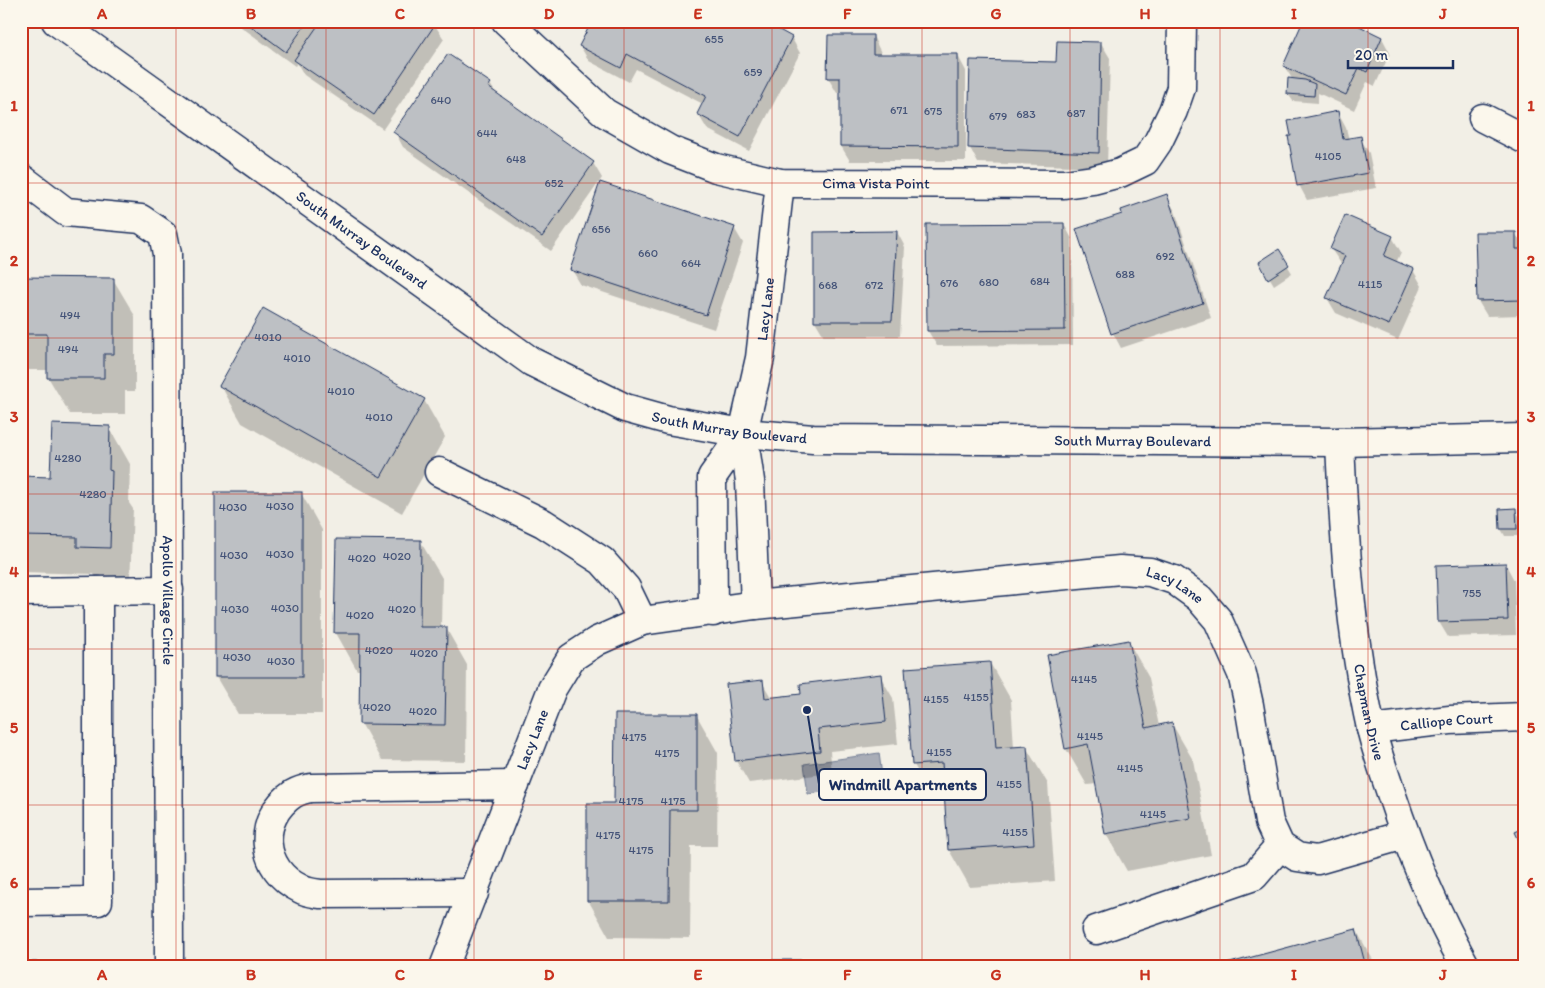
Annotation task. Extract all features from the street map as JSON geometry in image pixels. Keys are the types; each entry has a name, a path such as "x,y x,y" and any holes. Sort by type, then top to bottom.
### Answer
{"street":[{"name":"South Murray Boulevard","path":"56,21 532,362 625,408 668,420 743,433 813,439 1340,442 1524,438"},
{"name":"Cima Vista Point","path":"506,21 605,113 670,150 716,168 780,183 1064,184 1093,180 1120,173 1145,161 1158,142 1173,111 1181,88 1182,21"},
{"path":"1483,118 1524,139"},
{"name":"Apollo Village Circle","path":"21,178 66,212 141,218 163,234 167,254 169,323 169,967"},
{"name":"Lacy Lane","path":"755,605 750,481 743,433 760,358 780,183"},
{"name":"Lacy Lane","path":"713,612 712,477 743,433"},
{"name":"Chapman Drive","path":"1340,442 1344,540 1357,651 1371,729 1404,835 1446,932 1466,967"},
{"path":"439,472 543,523 602,561 626,588 642,621"},
{"name":"Lacy Lane","path":"444,967 552,688 571,658 597,641 642,621 755,605 1120,570 1150,572 1174,580 1199,598 1218,620 1231,644 1242,674 1249,705 1269,822 1280,846"},
{"path":"21,592 169,590"},
{"path":"21,902 98,902 98,591"},
{"name":"Calliope Court","path":"1371,729 1450,720 1524,717"},
{"path":"474,893 320,894 301,889 284,877 274,864 268,848 266,834 280,805 294,793 311,788 515,785"},
{"path":"1096,930 1254,876 1280,846 1298,857 1317,860 1404,835"}],"shaded area":[{"path":"879,753 883,783 808,794 804,764"}],"building":[{"path":"244,21 308,21 286,52"},
{"path":"321,21 434,21 436,23 374,115 294,60"},
{"path":"592,21 763,21 792,37 740,137 697,114 706,96 627,54 621,68 579,46"},
{"path":"1303,21 1349,21 1382,37 1367,72 1359,68 1346,95 1283,66"},
{"path":"828,35 873,35 873,54 958,54 958,147 840,146 840,78 827,78"},
{"path":"1057,41 1101,42 1099,153 968,148 970,60 1056,62"},
{"path":"448,54 491,83 488,87 594,162 542,237 393,132"},
{"path":"1288,78 1305,80 1315,84 1314,96 1287,94"},
{"path":"1338,111 1343,139 1361,136 1368,173 1297,186 1288,136 1291,136 1288,121"},
{"path":"600,182 735,227 706,315 570,270"},
{"path":"1167,194 1203,303 1111,334 1076,229 1122,214 1121,210"},
{"path":"1345,215 1393,236 1384,256 1414,269 1389,325 1326,298 1345,256 1330,249"},
{"path":"1064,223 1065,330 927,331 926,224"},
{"path":"897,231 892,321 814,321 814,232"},
{"path":"1475,232 1516,232 1516,249 1524,249 1524,300 1477,301"},
{"path":"1279,249 1289,265 1268,279 1259,262"},
{"path":"21,277 114,278 114,354 104,354 104,378 47,378 47,334 21,334"},
{"path":"263,308 425,399 381,477 219,386"},
{"path":"52,424 110,426 109,470 112,471 110,548 77,547 77,537 21,536 21,476 50,477"},
{"path":"215,492 302,492 302,677 215,677"},
{"path":"1516,508 1517,529 1500,529 1499,509"},
{"path":"336,539 421,540 420,627 447,627 445,725 359,724 360,633 334,633"},
{"path":"1506,563 1508,620 1438,622 1436,565"},
{"path":"1129,640 1146,728 1172,722 1191,818 1105,834 1088,744 1065,749 1047,655"},
{"path":"990,662 996,748 1027,746 1034,844 948,850 942,763 912,765 905,668"},
{"path":"881,674 886,722 818,729 820,751 735,761 726,684 763,680 765,698 801,694 800,684"},
{"path":"615,714 697,714 697,810 670,810 669,901 587,901 587,803 614,803"},
{"path":"1524,828 1524,851 1515,832"},
{"path":"1356,929 1366,967 1215,967"},
{"path":"736,960 816,960 816,967 736,967"},
{"path":"21,962 37,962 36,967 21,967"}],"place":[{"name":"Windmill Apartments","path":"807,710"}]}
